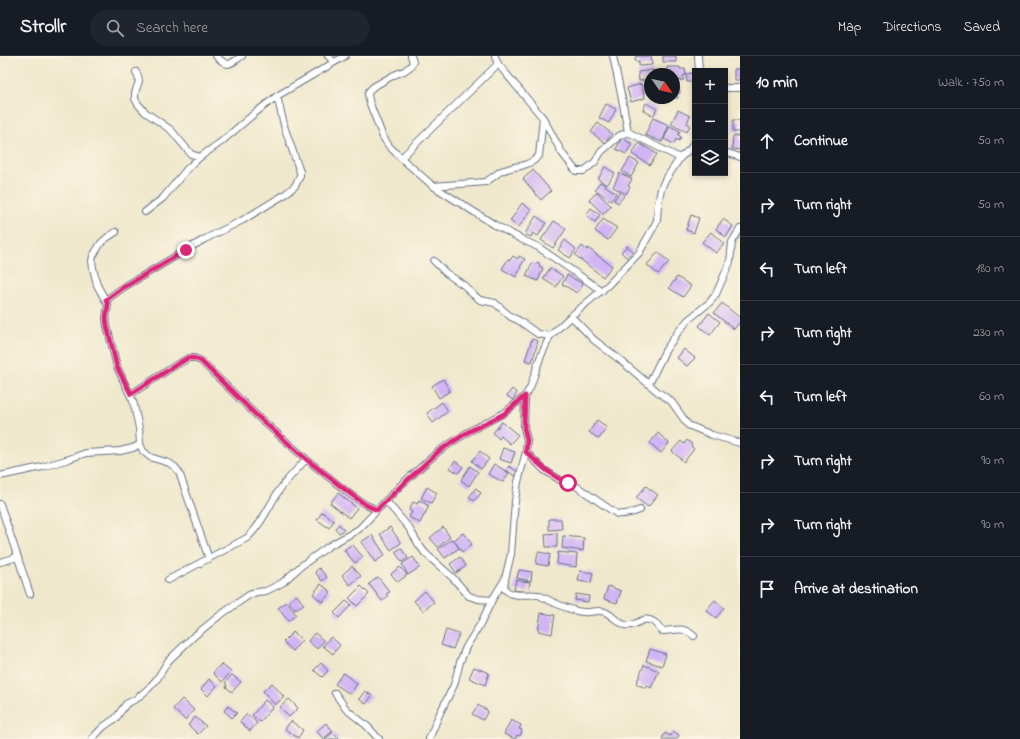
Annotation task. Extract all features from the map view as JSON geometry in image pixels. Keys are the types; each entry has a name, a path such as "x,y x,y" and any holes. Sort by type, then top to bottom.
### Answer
{"street":[{"path":"216,56 223,63 233,64 242,56"},
{"path":"328,56 334,62"},
{"path":"145,212 163,198 187,169 200,157 221,142 255,113 277,96 345,56"},
{"path":"411,56 413,62 411,66 369,90 368,95 370,104 383,137 389,146 433,186 495,225 538,247 602,291"},
{"path":"495,56 498,64 543,118 562,153 576,171 584,171 595,162 601,152 618,136 628,132 680,158"},
{"path":"613,56 628,132"},
{"path":"698,56 699,68"},
{"path":"401,158 498,64"},
{"path":"136,72 139,81 135,93 135,99 138,104 145,112 171,130 191,154 200,157"},
{"path":"728,88 740,88"},
{"path":"106,300 124,287 186,250 244,220 284,195 295,186 300,176 300,172 285,129 277,96"},
{"path":"433,186 486,182 501,171 533,162 540,156 543,118"},
{"path":"92,739 103,727 116,718 122,707 136,699 148,689 157,679 168,661 193,637 219,616 249,595 282,583 301,566 329,546 359,529 401,486 439,451 468,432 504,414 525,396 530,388 540,358 550,336 571,316 608,286 639,253 657,221 661,189 680,158 692,146"},
{"path":"728,153 740,157"},
{"path":"649,384 665,351 678,332 688,320 710,302 716,294 730,262 732,242 740,229"},
{"path":"116,232 101,243 93,256 92,261 97,285 108,305 106,318 107,326 117,367 131,394 139,428 140,444 143,451 150,457 169,463 179,472 209,559"},
{"path":"434,261 446,273 465,286 480,300 495,303 538,334 550,336"},
{"path":"571,316 594,340 671,401 688,425 712,435 740,443"},
{"path":"131,394 188,358 194,358 201,361 255,414 306,459 352,495 366,505 377,510"},
{"path":"525,396 524,428 527,440 526,452 518,482 511,554 504,588 512,594 537,595 579,612 585,613 599,610 604,611 625,625 629,626 647,619 655,623 662,631 682,629 687,630 694,636"},
{"path":"0,476 42,467 86,453 120,451 133,448 140,444"},
{"path":"526,452 544,470 560,480 572,484 617,514 629,514 640,510"},
{"path":"168,580 209,559 246,538 253,532 278,493 306,459"},
{"path":"386,501 409,528 425,553 453,578 469,596 478,599 492,600"},
{"path":"0,504 30,594"},
{"path":"0,562 18,557"},
{"path":"430,739 454,685 460,662 466,647 481,624 492,600 505,579"},
{"path":"335,693 346,709 367,726 379,739"}],"building":[{"path":"651,56 652,65 639,66 639,61 636,62 635,57"},
{"path":"663,56 676,56 676,62 663,62"},
{"path":"667,67 680,67 680,68"},
{"path":"680,69 685,69 686,75 683,76 684,80 680,80"},
{"path":"734,69 740,69 740,80 734,80"},
{"path":"644,71 644,80 639,81 638,72"},
{"path":"692,73 692,82 687,82 686,74"},
{"path":"641,84 644,98 631,102 627,88"},
{"path":"606,104 616,109 609,123 599,118"},
{"path":"646,104 657,109 653,116 643,110"},
{"path":"678,110 690,116 687,123 690,125 687,132 671,124"},
{"path":"653,118 669,125 662,142 645,135"},
{"path":"733,120 740,120 740,132 733,132"},
{"path":"598,123 612,134 605,143 591,132"},
{"path":"670,126 680,131 678,135 681,137 679,141 676,139 674,144 664,139"},
{"path":"733,136 740,136 740,150 732,149"},
{"path":"622,138 632,144 626,154 616,149"},
{"path":"639,143 657,154 650,165 632,154"},
{"path":"630,158 639,163 631,177 622,171"},
{"path":"605,167 615,173 607,185 598,179"},
{"path":"533,170 551,191 541,200 523,179"},
{"path":"620,173 632,179 626,194 613,187"},
{"path":"600,182 616,193 611,201 595,189"},
{"path":"597,192 611,206 603,214 589,200"},
{"path":"619,192 624,196 618,203 614,200"},
{"path":"522,203 531,210 519,227 510,221"},
{"path":"591,208 600,215 595,222 586,215"},
{"path":"691,215 699,218 694,233 686,230"},
{"path":"536,216 546,223 538,236 533,233 531,237 525,234"},
{"path":"603,219 617,228 608,240 595,231"},
{"path":"723,219 733,226 726,237 716,229"},
{"path":"554,221 566,229 553,248 541,240"},
{"path":"711,232 724,244 716,253 702,242"},
{"path":"565,240 576,249 570,258 558,250"},
{"path":"582,246 587,250 588,248 612,266 603,277 575,255"},
{"path":"627,246 633,251 627,258 621,252"},
{"path":"658,252 669,262 658,274 647,265"},
{"path":"513,256 518,259 519,256 525,259 516,277 502,269 508,259 510,260"},
{"path":"537,262 540,264 539,266 543,268 538,281 526,276 532,263 536,264"},
{"path":"550,268 563,276 556,287 543,279"},
{"path":"567,275 583,284 577,293 562,284"},
{"path":"677,277 691,286 683,297 669,288"},
{"path":"722,303 740,318 740,322 734,329 714,313"},
{"path":"709,313 720,322 710,335 699,326"},
{"path":"532,339 538,341 532,362 525,360"},
{"path":"684,349 695,358 687,366 677,358"},
{"path":"443,379 450,391 439,398 432,386"},
{"path":"512,389 517,393 513,400 507,396"},
{"path":"442,402 448,411 433,423 427,413"},
{"path":"597,420 607,427 599,439 589,432"},
{"path":"502,422 518,435 510,444 501,436 499,439 493,433"},
{"path":"658,433 669,443 661,453 650,443"},
{"path":"687,440 692,444 691,446 694,449 684,462 672,451 681,441 684,444"},
{"path":"503,448 515,452 511,463 499,459"},
{"path":"480,451 489,459 481,469 472,461"},
{"path":"455,461 463,467 458,473 450,468"},
{"path":"494,464 509,473 503,482 488,474"},
{"path":"470,466 478,472 469,486 461,480"},
{"path":"509,466 518,472 515,476 506,470"},
{"path":"646,486 658,495 648,507 636,498"},
{"path":"427,487 437,493 431,503 421,498"},
{"path":"476,488 481,493 474,501 469,497"},
{"path":"338,493 357,508 349,518 330,503"},
{"path":"419,500 429,506 420,523 409,517 412,512 409,510 413,502 417,504"},
{"path":"322,512 334,521 329,528 317,520"},
{"path":"549,519 561,519 562,529 549,530"},
{"path":"339,524 344,530 339,533 335,528"},
{"path":"390,527 401,543 391,550 380,534"},
{"path":"443,527 450,537 438,547 430,538"},
{"path":"463,533 472,544 462,552 455,542 459,548 445,558 438,549 452,539 453,541"},
{"path":"557,533 557,547 546,547 545,534"},
{"path":"372,535 385,555 375,562 361,542"},
{"path":"563,536 584,538 583,551 562,548"},
{"path":"352,544 363,557 355,563 344,550"},
{"path":"401,548 408,558 402,562 395,552"},
{"path":"538,552 550,554 548,566 536,564"},
{"path":"558,552 577,554 576,567 557,564"},
{"path":"413,557 420,567 408,575 402,564"},
{"path":"460,557 466,566 456,573 450,564"},
{"path":"352,566 361,576 350,585 342,575"},
{"path":"400,567 407,575 398,582 391,574"},
{"path":"319,568 327,577 322,581 315,572"},
{"path":"519,570 532,572 531,581 517,578"},
{"path":"580,571 593,573 591,583 578,581"},
{"path":"378,577 390,592 386,594 388,596 382,601 369,584"},
{"path":"516,580 530,582 528,592 514,590"},
{"path":"321,584 331,592 322,602 313,594"},
{"path":"361,586 369,594 357,606 349,598"},
{"path":"608,586 621,591 617,603 604,599"},
{"path":"425,591 434,602 423,611 414,601"},
{"path":"576,594 589,596 588,602 575,600"},
{"path":"297,595 304,605 295,610 289,601"},
{"path":"715,600 724,608 716,618 706,610"},
{"path":"346,601 351,605 339,618 334,613"},
{"path":"287,602 296,615 288,621 278,608"},
{"path":"541,613 555,615 552,634 538,631"},
{"path":"446,630 459,634 453,649 441,645"},
{"path":"293,632 302,640 293,651 283,642"},
{"path":"315,633 324,641 317,649 308,641"},
{"path":"331,637 340,645 333,654 323,646"},
{"path":"650,649 666,654 662,666 646,661"},
{"path":"321,663 328,671 322,677 314,670"},
{"path":"221,664 231,672 222,682 213,673"},
{"path":"644,665 659,671 651,688 646,685 646,688 636,684"},
{"path":"474,667 489,673 485,685 469,678"},
{"path":"343,673 357,684 350,694 335,684"},
{"path":"232,675 241,682 232,692 226,687 227,685 225,683"},
{"path":"209,679 217,686 208,696 201,689"},
{"path":"272,683 284,697 275,705 263,691"},
{"path":"365,691 372,696 366,704 359,699"},
{"path":"182,699 194,710 185,720 173,709"},
{"path":"289,699 298,708 289,717 280,707"},
{"path":"265,700 273,707 260,722 252,715"},
{"path":"478,705 488,711 483,720 472,714"},
{"path":"228,706 237,713 232,718 224,711"},
{"path":"247,714 257,723 250,731 240,722"},
{"path":"195,717 206,726 198,734 188,725"},
{"path":"511,720 521,725 519,729 522,730 520,736 517,735 515,739 504,734"},
{"path":"291,721 303,730 298,738 285,729"},
{"path":"326,723 333,731 323,739 317,731"},
{"path":"673,731 679,735 677,739 662,739 665,733 670,736"},
{"path":"333,732 340,739 325,739"}],"route":[{"path":"186,250 124,287 106,300 108,305 106,318 107,326 117,367 131,394 188,358 194,358 201,361 255,414 306,459 352,495 366,505 377,510 439,451 468,432 504,414 525,396 524,428 527,440 526,452 544,470 568,483"}]}
